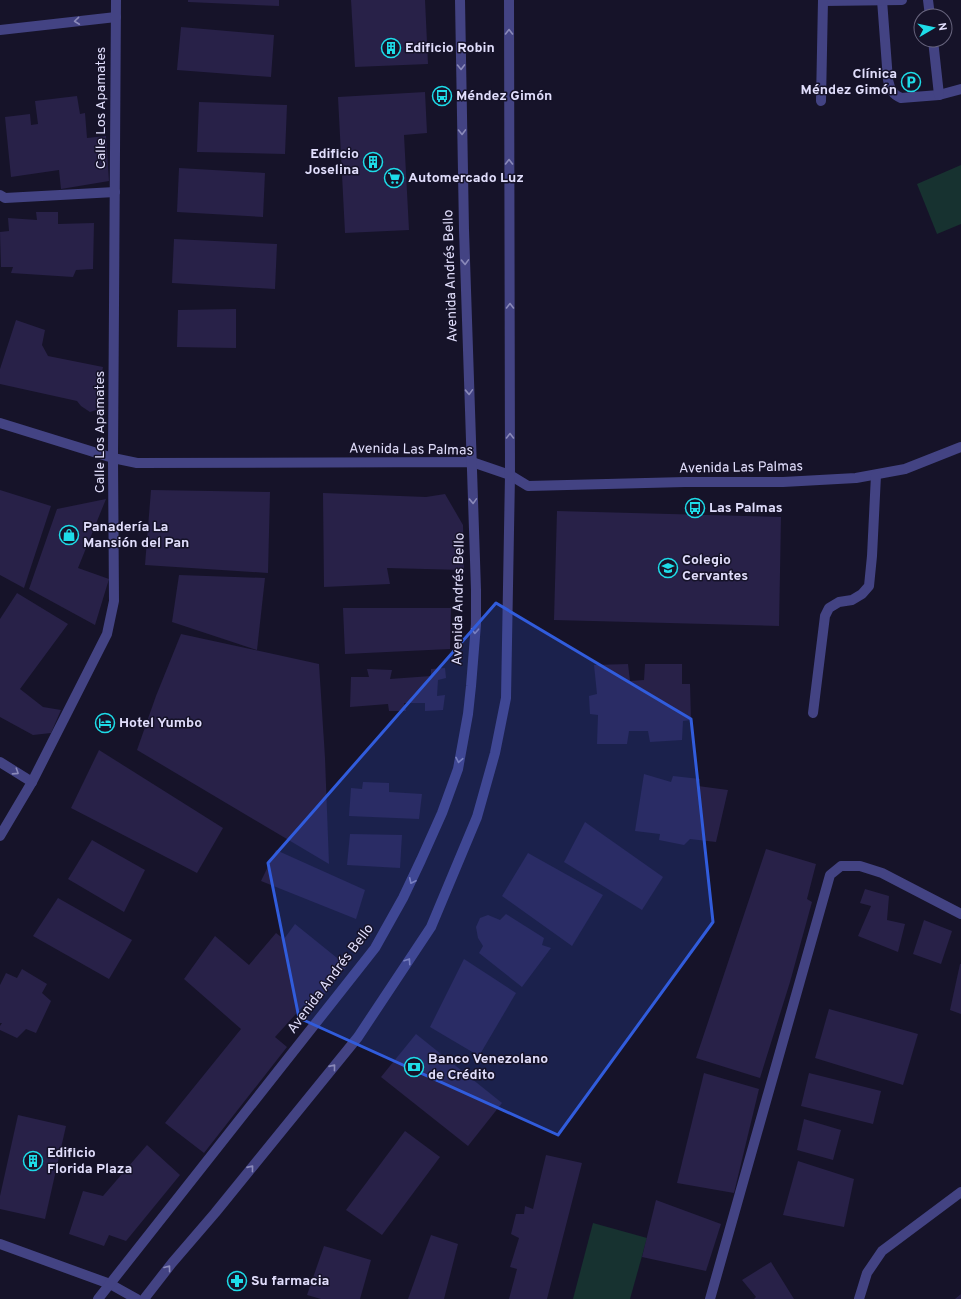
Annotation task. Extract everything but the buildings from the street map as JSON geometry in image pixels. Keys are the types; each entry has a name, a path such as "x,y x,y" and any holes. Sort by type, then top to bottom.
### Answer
{"street":[{"name":"Calle Los Apamates","path":"0,836 32,782 107,634 114,601 116,0"},
{"name":"Avenida Andrés Bello","path":"98,1299 375,948 403,898 421,860 442,813 458,769 468,714 476,624 464,230 460,0"},
{"path":"144,1299 358,1037 431,927 477,817 495,753 506,698 510,475 508,0"},
{"path":"882,0 888,80 891,90 896,96 902,98 939,95 961,89"},
{"path":"821,101 823,1 902,0"},
{"path":"0,30 116,17"},
{"path":"934,48 939,95"},
{"path":"0,195 5,198 115,192"},
{"name":"Avenida Las Palmas","path":"0,423 114,458 137,463 472,462 510,475 528,486 685,482 783,482 856,478 905,469 961,447"},
{"path":"813,713 825,616 829,608 839,602 852,600 862,594 869,586 873,550 876,475"},
{"path":"0,762 32,782"},
{"path":"710,1299 830,875 841,866 860,866 882,873 961,914"},
{"path":"859,1299 867,1273 882,1251 961,1192"},
{"path":"0,1244 110,1284 137,1299"}],"highlighted area":[{"path":"496,603 691,719 713,922 558,1135 299,1018 268,863"}],"green space":[{"path":"961,165 961,224 937,234 917,184"},
{"path":"593,1223 647,1238 630,1299 573,1299"}],"place":[{"name":"Edificio Robin","path":"391,48"},
{"name":"Clínica Méndez Gimón","path":"911,82"},
{"name":"Méndez Gimón","path":"442,96"},
{"name":"Edificio Joselina","path":"373,162"},
{"name":"Automercado Luz","path":"394,178"},
{"name":"Las Palmas","path":"695,508"},
{"name":"Panadería La Mansión del Pan","path":"69,535"},
{"name":"Colegio Cervantes","path":"668,568"},
{"name":"Hotel Yumbo","path":"105,723"},
{"name":"Banco Venezolano de Crédito","path":"414,1067"},
{"name":"Edificio Florida Plaza","path":"33,1161"},
{"name":"Su farmacia","path":"237,1281"}]}
